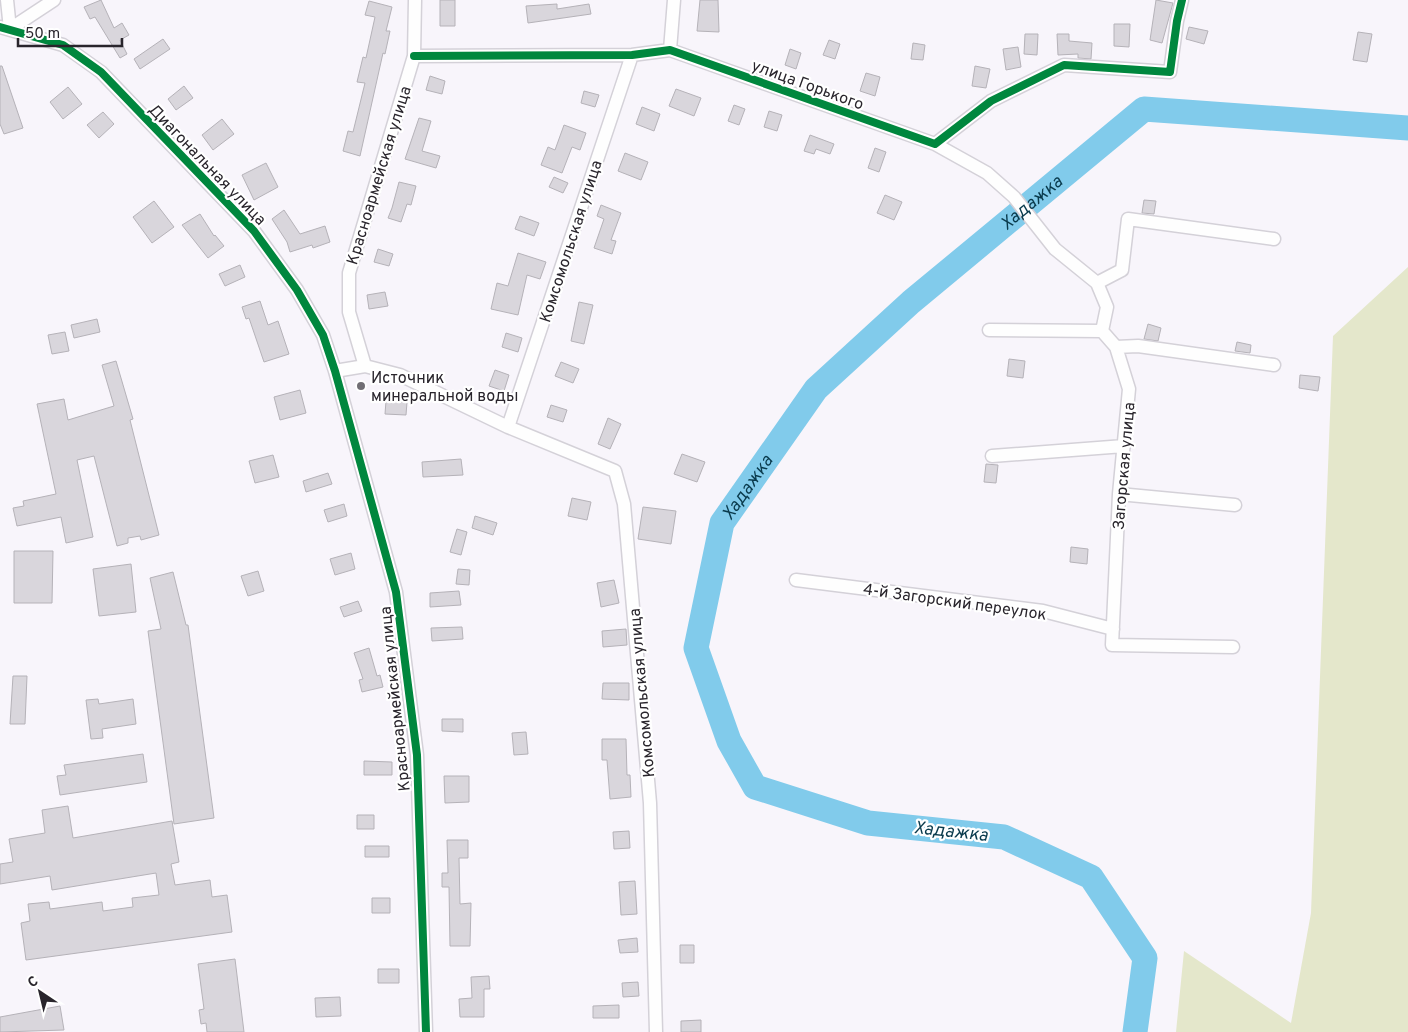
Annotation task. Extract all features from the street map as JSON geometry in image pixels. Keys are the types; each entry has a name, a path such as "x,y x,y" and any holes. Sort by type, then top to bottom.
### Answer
{"street":[{"path":"5,28 7,0"},
{"path":"5,28 54,0"},
{"name":"Красноармейская улица","path":"365,366 348,312 349,272 414,56 415,0"},
{"path":"670,50 674,0"},
{"path":"935,144 991,101 1064,65 1170,72 1182,0"},
{"name":"Диагональная улица","path":"5,28 62,45 101,72 254,231 296,290 323,335 335,370"},
{"name":"улица Горького","path":"414,56 632,55 670,50 935,144 986,173 1014,197 1055,249 1097,283"},
{"name":"Комсомольская улица","path":"508,426 632,55"},
{"path":"989,330 1102,330 1107,307 1097,283 1122,270 1128,219 1274,239"},
{"name":"Загорская улица","path":"1102,330 1116,347 1129,389 1119,494 1112,645 1233,647"},
{"path":"1116,347 1138,346 1274,365"},
{"path":"335,370 365,366"},
{"name":"Комсомольская улица","path":"365,366 400,375 508,426 614,471 624,504 650,803 656,1032"},
{"name":"Красноармейская улица","path":"335,370 396,592 416,755 426,1032"},
{"path":"992,456 1124,446"},
{"path":"1119,494 1236,505"},
{"name":"4-й Загорский переулок","path":"796,580 1043,611 1113,629"}],"green space":[{"path":"1408,267 1408,1032 1176,1032 1184,951 1291,1023 1311,913 1333,336"}],"building":[{"path":"101,0 114,28 122,23 129,35 120,40 127,54 120,58 95,17 90,19 84,7"},
{"path":"440,0 455,0 455,26 440,26"},
{"path":"700,0 718,0 719,32 697,31"},
{"path":"1156,0 1173,3 1162,43 1150,40"},
{"path":"369,1 392,7 386,31 390,31 385,54 383,53 360,156 343,151 348,131 353,132 365,83 357,82 363,57 366,58 375,17 365,15"},
{"path":"557,4 557,9 589,4 591,14 528,23 526,6"},
{"path":"1114,24 1130,24 1129,47 1114,46"},
{"path":"1189,27 1208,31 1204,44 1186,39"},
{"path":"1358,32 1372,34 1367,62 1353,60"},
{"path":"1025,34 1038,34 1037,55 1024,54"},
{"path":"1057,34 1069,34 1069,41 1092,43 1091,59 1078,58 1078,54 1058,55"},
{"path":"163,39 170,49 140,69 134,59"},
{"path":"829,40 840,44 835,59 823,55"},
{"path":"913,43 925,45 923,60 911,59"},
{"path":"1018,47 1021,67 1006,70 1003,49"},
{"path":"790,49 801,53 796,69 785,65"},
{"path":"0,66 2,66 23,128 4,134 0,124"},
{"path":"975,66 990,69 986,88 972,86"},
{"path":"866,73 880,77 875,96 860,91"},
{"path":"430,76 445,81 442,94 426,90"},
{"path":"184,86 193,98 176,110 168,99"},
{"path":"68,87 82,104 63,119 50,102"},
{"path":"676,89 701,98 694,116 669,106"},
{"path":"584,91 599,95 595,107 581,103"},
{"path":"734,105 745,109 739,125 728,121"},
{"path":"642,107 660,114 654,131 636,124"},
{"path":"769,111 782,115 777,131 764,127"},
{"path":"103,112 114,124 99,138 87,125"},
{"path":"419,118 431,121 422,151 440,156 436,168 405,159"},
{"path":"222,119 234,134 213,150 202,135"},
{"path":"564,125 586,133 580,150 572,147 562,173 541,165 548,147 555,150"},
{"path":"810,135 834,144 830,154 816,149 814,154 804,151"},
{"path":"875,148 886,152 879,172 868,168"},
{"path":"625,153 648,162 641,180 618,171"},
{"path":"266,163 278,187 254,200 242,175"},
{"path":"554,177 568,183 563,193 549,187"},
{"path":"399,182 416,186 411,205 407,204 401,222 388,218"},
{"path":"885,195 902,202 894,220 877,213"},
{"path":"1144,200 1156,201 1154,214 1142,213"},
{"path":"154,201 174,227 152,243 133,217"},
{"path":"601,205 621,213 611,240 616,241 612,254 594,248 604,219 597,216"},
{"path":"284,210 300,234 325,226 330,242 313,248 312,245 290,252 287,242 272,219"},
{"path":"200,214 214,236 224,246 208,258 182,225"},
{"path":"520,216 539,223 534,236 515,229"},
{"path":"378,249 393,254 389,266 374,262"},
{"path":"518,253 546,262 540,279 527,275 518,315 491,309 497,283 508,286"},
{"path":"240,265 245,277 225,286 219,274"},
{"path":"385,292 388,306 369,309 367,295"},
{"path":"260,301 268,325 278,321 289,354 264,362 249,318 246,319 242,307"},
{"path":"579,302 593,305 584,344 571,341"},
{"path":"97,319 100,332 74,338 71,325"},
{"path":"1148,324 1161,328 1158,341 1144,339"},
{"path":"65,332 69,351 52,354 48,335"},
{"path":"506,333 522,338 518,352 502,347"},
{"path":"1237,342 1251,345 1250,353 1235,351"},
{"path":"1009,359 1025,361 1023,378 1007,376"},
{"path":"116,361 133,419 130,420 159,535 141,540 140,536 128,538 128,543 117,546 94,456 77,460 93,537 66,543 61,517 17,526 13,508 24,506 23,501 56,494 37,404 64,399 68,420 114,406 102,365"},
{"path":"561,362 579,369 573,383 555,376"},
{"path":"495,370 509,375 504,391 489,386"},
{"path":"1300,375 1320,377 1318,391 1299,388"},
{"path":"300,390 306,413 280,420 274,397"},
{"path":"386,401 407,402 406,415 385,414"},
{"path":"551,405 567,410 563,422 547,417"},
{"path":"608,418 621,424 610,449 598,444"},
{"path":"682,454 705,462 697,482 674,474"},
{"path":"273,455 279,477 255,483 249,461"},
{"path":"461,459 463,475 423,477 422,462"},
{"path":"986,464 998,465 996,483 984,482"},
{"path":"328,473 332,484 306,492 303,481"},
{"path":"572,498 591,502 587,520 568,516"},
{"path":"344,504 347,516 328,522 324,510"},
{"path":"643,507 676,511 671,544 638,539"},
{"path":"475,516 497,523 493,535 472,528"},
{"path":"457,529 467,532 461,555 450,552"},
{"path":"1071,547 1088,549 1087,564 1070,562"},
{"path":"14,551 53,551 52,603 14,603"},
{"path":"351,553 355,569 335,575 330,559"},
{"path":"131,564 136,612 99,616 93,569"},
{"path":"458,569 470,570 469,585 456,584"},
{"path":"258,571 264,591 248,596 241,576"},
{"path":"173,572 186,625 188,625 214,818 174,824 148,631 161,629 150,578"},
{"path":"614,580 619,603 601,607 597,583"},
{"path":"459,591 461,605 430,607 430,593"},
{"path":"358,601 362,611 344,617 340,607"},
{"path":"462,627 463,639 432,641 431,628"},
{"path":"626,629 627,645 603,647 602,631"},
{"path":"369,648 377,676 380,675 383,687 362,692 359,680 363,679 354,653"},
{"path":"13,676 27,676 25,724 10,724"},
{"path":"603,683 629,683 629,700 602,699"},
{"path":"98,699 99,704 133,699 136,724 102,729 103,738 91,739 86,700"},
{"path":"442,719 463,719 463,732 442,731"},
{"path":"526,732 528,754 514,755 512,733"},
{"path":"602,739 626,739 627,775 630,775 631,797 610,799 607,760 602,760"},
{"path":"143,754 147,782 60,795 57,776 66,775 64,765"},
{"path":"364,761 392,762 392,775 364,775"},
{"path":"444,776 469,776 469,802 445,803"},
{"path":"68,806 73,838 172,821 179,862 171,864 175,885 210,880 212,897 227,895 232,932 26,960 21,923 30,921 28,904 49,902 50,909 102,902 103,911 133,907 132,898 159,895 156,873 52,890 50,876 0,884 0,864 13,862 9,839 45,833 42,810"},
{"path":"357,815 374,815 374,829 357,829"},
{"path":"629,831 630,848 614,849 613,832"},
{"path":"447,840 468,840 468,858 459,858 460,904 471,903 470,946 450,946 449,887 442,887 442,873 448,873"},
{"path":"365,846 389,846 389,857 365,857"},
{"path":"635,881 637,914 621,915 619,882"},
{"path":"372,898 390,898 390,913 372,913"},
{"path":"637,938 638,952 620,953 618,940"},
{"path":"680,945 694,945 694,963 680,963"},
{"path":"235,959 244,1032 207,1032 206,1023 201,1024 199,1010 204,1009 198,964"},
{"path":"378,969 399,969 399,983 378,983"},
{"path":"489,976 490,989 484,989 484,1017 460,1017 459,999 472,998 471,977"},
{"path":"638,982 639,996 623,997 622,983"},
{"path":"340,997 341,1016 316,1017 315,998"},
{"path":"619,1005 619,1018 593,1018 593,1006"},
{"path":"60,1006 64,1030 0,1032 0,1017"},
{"path":"701,1020 701,1032 681,1032 681,1021"}],"waterway":[{"name":"Хадажка","path":"1135,1032 1145,958 1091,877 1004,837 868,823 755,787 729,741 696,648 722,523 816,389 911,302 1144,109 1408,128"}],"cycle path":[{"path":"414,56 632,55 670,50 935,144 991,101 1064,65 1170,72 1182,0"},
{"path":"0,27 63,45 101,72 254,231 297,290 323,335 335,371 396,592 417,755 426,1032"}],"place":[{"name":"Источник минеральной воды","path":"361,386"}]}
